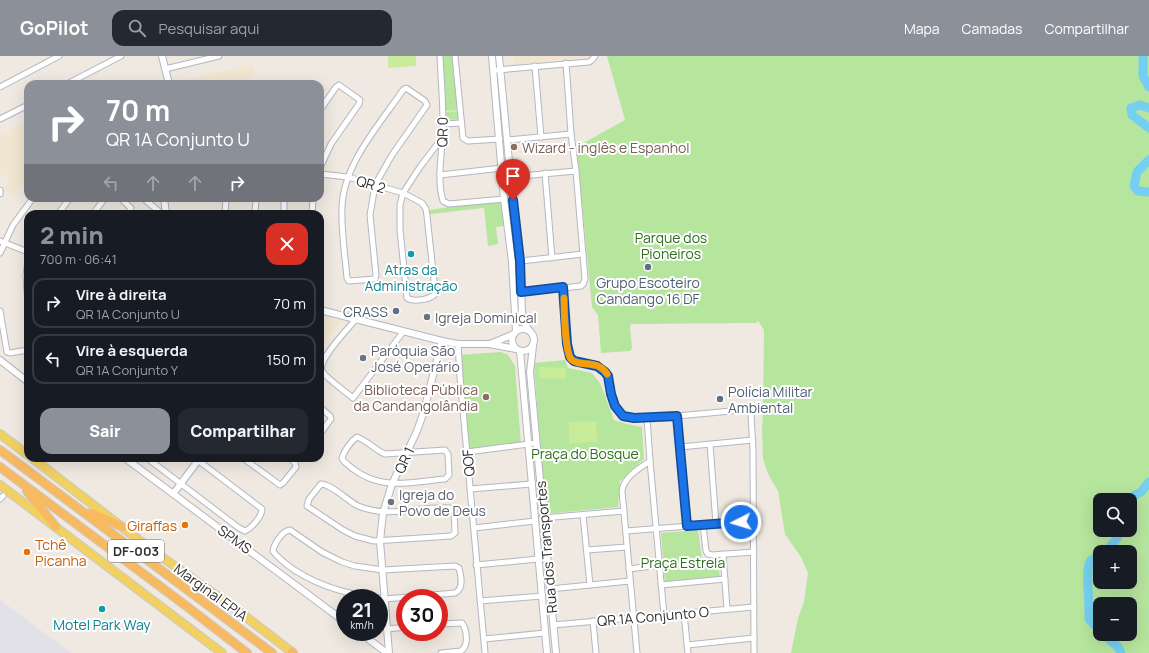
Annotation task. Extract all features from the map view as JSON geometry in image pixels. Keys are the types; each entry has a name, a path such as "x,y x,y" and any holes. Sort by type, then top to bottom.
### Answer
{"highway":[{"name":"DF-003","path":"0,450 272,653"},
{"name":"DF-003","path":"0,467 247,653"},
{"path":"19,481 56,527"},
{"path":"76,506 123,527"}],"main road":[{"path":"0,434 24,452"},
{"name":"Marginal EPIA","path":"37,462 293,653"},
{"path":"0,485 222,653"}],"street":[{"path":"0,87 59,56"},
{"path":"75,80 121,56"},
{"path":"162,56 168,80"},
{"path":"165,69 219,56"},
{"name":"QR 0","path":"440,56 443,124 440,174 443,201 449,204 504,199"},
{"path":"455,56 463,138 468,141 503,140 571,134"},
{"path":"492,56 503,140 510,177 520,261 515,332 512,342 518,350"},
{"path":"324,311 403,332 458,344 489,344 525,351 529,350 533,346 534,337 526,326 518,293 512,262 504,199 499,56"},
{"path":"494,70 589,62 595,56"},
{"path":"518,293 580,286 583,284 585,279 576,171 571,134 566,63"},
{"path":"535,66 541,137"},
{"path":"324,104 338,85 360,100 359,104 331,144 324,159"},
{"path":"406,88 426,101 427,105 392,155 375,185 370,216 375,279 349,281 347,278 342,218 343,194 348,176 368,141 403,90 406,88"},
{"path":"0,119 24,107"},
{"path":"443,124 461,123"},
{"path":"403,194 420,167 442,138"},
{"path":"440,174 502,168"},
{"path":"510,177 576,171"},
{"path":"545,173 552,258"},
{"name":"QR 2","path":"324,174 348,176 403,194 420,201 424,205 427,216 435,293 431,298 412,300 407,299 406,296 399,210 403,194"},
{"path":"503,186 511,185"},
{"path":"124,202 131,208 130,210"},
{"path":"148,202 157,210"},
{"path":"0,252 2,242 24,210"},
{"path":"2,242 24,250"},
{"path":"512,262 583,254"},
{"path":"563,287 567,344 570,357 574,361 592,364 601,368 608,376 611,394 620,414 627,418 647,418 742,410 750,412 753,440 754,653"},
{"path":"0,310 7,352 10,353 24,351"},
{"path":"324,360 356,319"},
{"path":"489,344 522,329 529,330"},
{"path":"324,372 353,398 403,332"},
{"name":"QR 1","path":"381,589 382,570 380,541 383,513 392,484 423,414 442,341"},
{"name":"QOF","path":"458,344 476,565 485,653"},
{"name":"Rua dos Transportes","path":"533,346 530,372 556,653"},
{"name":"Rua dos Transportes","path":"518,350 547,653"},
{"path":"0,360 24,379"},
{"path":"324,411 330,416 331,419 324,429"},
{"path":"677,416 687,526"},
{"path":"647,418 664,615"},
{"path":"357,437 385,454 407,453 445,450 448,454 450,475 445,479 392,484 375,481 358,472 343,460 343,454 357,437"},
{"path":"680,447 753,440"},
{"path":"467,452 536,443"},
{"path":"710,444 716,524"},
{"path":"637,653 622,491 625,482 629,477 650,461"},
{"name":"SPMS","path":"130,462 336,615"},
{"path":"152,462 242,530 245,531 249,529 260,515 262,511 260,507 202,462"},
{"path":"173,494 196,462"},
{"path":"248,462 280,485 296,467 294,462"},
{"path":"324,484 352,503 383,513 450,508 454,511 456,530 454,535 451,536 380,541 355,536 343,530 309,507 307,504 319,486 324,484"},
{"path":"470,490 531,484"},
{"path":"543,518 624,511"},
{"path":"583,515 590,585"},
{"path":"474,528 535,521"},
{"path":"626,531 754,521"},
{"path":"703,525 707,553 712,555 754,552"},
{"path":"336,589 308,578 276,556 273,549 285,531 290,530 313,546 342,562 355,566 382,570 455,566 460,570 461,586 459,591 455,593 388,598"},
{"path":"537,548 546,547"},
{"path":"587,550 627,547"},
{"path":"723,554 727,609"},
{"path":"476,565 538,559"},
{"path":"629,569 660,566"},
{"path":"662,585 725,579"},
{"path":"550,589 630,581"},
{"path":"480,601 542,596"},
{"name":"QR 1A Conjunto O","path":"553,625 754,607"},
{"path":"684,613 688,653"},
{"path":"593,621 596,653"},
{"path":"441,653 460,651 465,647 466,643 465,627 462,623 448,624"},
{"path":"388,629 396,628"},
{"path":"484,640 545,633"},
{"path":"687,645 754,638"},
{"path":"371,641 388,653"},
{"name":"QR 1","path":"388,641 388,653"}],"shaded area":[{"path":"514,56 590,56 590,57 515,65"},
{"path":"252,64 255,71 250,80 186,80"},
{"path":"24,123 24,182 13,197 3,190 10,180 0,173 0,135"},
{"path":"324,316 342,320 324,345"},
{"path":"0,600 71,653 0,653"}],"green space":[{"path":"388,56 416,56 416,66 388,68"},
{"path":"442,56 453,56 459,110 445,111"},
{"name":"Parque dos Pioneiros","path":"607,56 1149,56 1149,653 791,653 798,618 804,602 808,573 801,557 785,534 778,491 769,476 763,459 762,429 764,330 758,321 756,323 631,324 632,348 630,351 601,353 598,315 592,307 577,151 578,146 625,120"},
{"path":"459,111 459,119 446,120 445,112"},
{"path":"498,201 502,205 504,226 496,227 498,244 488,246 484,208 430,214 430,210"},
{"path":"501,352 508,355 515,366 521,446 468,453 458,355"},
{"name":"Praça do Bosque","path":"565,360 568,368 592,373 601,385 614,420 642,427 644,459 620,481 618,507 545,514 534,363"},
{"path":"539,367 566,368 565,379 539,378"},
{"path":"596,421 597,442 569,443 569,422"},
{"name":"Praça Estrela","path":"698,530 702,560 718,561 720,577 665,583 661,533"}],"waterway":[{"path":"1143,56 1143,76 1149,87"},
{"path":"1149,108 1140,105 1131,108 1132,115 1149,128"},
{"path":"1149,160 1137,172 1134,186 1138,191 1149,192"},
{"path":"1137,494 1141,492 1149,482"},
{"path":"1111,545 1117,537"},
{"path":"1093,559 1090,562 1088,573 1089,619 1093,623"},
{"path":"1111,641 1118,647 1121,653"}],"slow traffic":[{"path":"564,298 567,344 570,357 574,361 597,366 607,374"}],"place":[{"name":"Wizard - inglês e Espanhol","path":"514,147"},
{"name":"Atras da Administração","path":"411,254"},
{"name":"Grupo Escoteiro Candango 16 DF","path":"648,267"},
{"name":"CRASS","path":"396,311"},
{"name":"Igreja Dominical","path":"427,317"},
{"name":"Paróquia São José Operário","path":"363,358"},
{"name":"Biblioteca Pública da Candangolândia","path":"486,397"},
{"name":"Polícia Militar Ambiental","path":"720,399"},
{"name":"Igreja do Povo de Deus","path":"391,502"},
{"name":"Giraffas","path":"185,525"},
{"name":"Tchê Picanha","path":"27,552"},
{"name":"Motel Park Way","path":"102,609"}],"route":[{"path":"513,200 520,261 521,292 563,287 567,344 570,357 574,361 597,366 605,372 608,376 615,406 620,414 627,418 677,416 687,526 741,522"}]}
